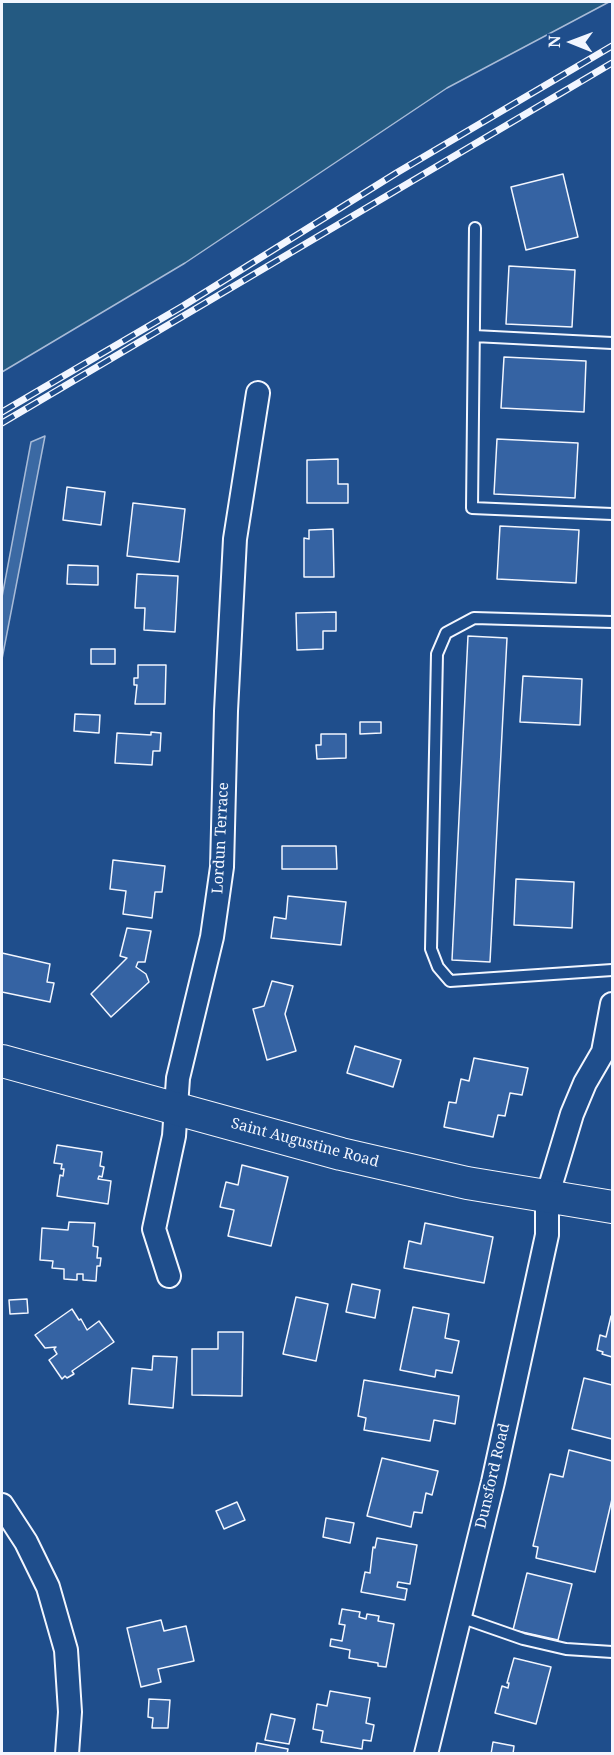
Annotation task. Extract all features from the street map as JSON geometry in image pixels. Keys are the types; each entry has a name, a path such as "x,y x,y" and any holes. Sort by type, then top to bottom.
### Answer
{"main road":[{"name":"Saint Augustine Road","path":"2,1061 341,1154 468,1183 612,1207"}],"street":[{"name":"Lordun Terrace","path":"168,1276 154,1229 174,1136 178,1078 213,937 222,867 226,711 235,539 258,393"},
{"name":"Dunsford Road","path":"426,1754 493,1482 547,1235 547,1197 572,1114 585,1083 603,1052 612,1004"},
{"path":"2,1505 26,1542 48,1587 66,1650 70,1712 67,1754"}],"lane":[{"path":"476,228 472,508 612,514"},
{"path":"474,336 612,343"},
{"path":"612,622 474,618 446,633 437,654 431,949 438,967 450,981 612,970"},
{"path":"459,1617 544,1644 566,1649 612,1652"}],"shaded area":[{"path":"2,2 609,2 447,88 185,263 2,372"},
{"path":"45,436 2,659 2,597 31,442"}],"building":[{"path":"563,174 578,237 526,250 511,187"},
{"path":"509,266 575,270 572,327 506,324"},
{"path":"504,357 586,361 584,412 501,408"},
{"path":"497,439 578,443 575,498 494,494"},
{"path":"338,459 338,484 348,484 348,503 307,503 307,460"},
{"path":"67,487 105,492 101,525 63,520"},
{"path":"133,503 185,509 179,562 127,556"},
{"path":"500,526 579,530 576,583 497,579"},
{"path":"333,529 334,577 304,577 304,538 309,539 309,530"},
{"path":"68,565 98,566 98,585 67,584"},
{"path":"137,574 178,576 175,632 144,630 145,608 135,608"},
{"path":"336,612 336,631 323,631 323,649 297,650 296,613"},
{"path":"468,636 507,638 490,962 452,960"},
{"path":"91,649 115,649 115,664 91,664"},
{"path":"138,665 166,665 165,704 135,704 137,685 134,685 134,678 138,678"},
{"path":"523,676 582,679 580,725 520,722"},
{"path":"75,714 100,715 99,733 74,731"},
{"path":"360,722 381,722 381,733 360,734"},
{"path":"151,732 161,733 160,751 153,751 152,765 115,763 117,733 151,735"},
{"path":"321,734 346,734 346,758 317,759 316,745 321,745"},
{"path":"282,846 336,846 337,869 282,869"},
{"path":"113,860 165,866 162,892 155,892 152,918 123,914 126,891 110,889"},
{"path":"516,879 574,882 572,928 514,925"},
{"path":"288,896 346,902 341,945 271,938 274,917 286,919"},
{"path":"127,928 151,931 145,962 138,962 136,967 146,974 149,982 111,1017 91,994 127,958 120,956"},
{"path":"2,953 50,964 47,982 54,983 50,1002 2,992"},
{"path":"272,981 293,986 285,1014 296,1051 267,1060 253,1009 264,1006"},
{"path":"355,1046 401,1060 393,1087 347,1073"},
{"path":"474,1058 528,1068 522,1095 510,1093 505,1116 498,1115 493,1137 444,1127 449,1102 456,1103 461,1079 469,1081"},
{"path":"57,1145 102,1152 100,1166 104,1167 102,1177 99,1176 98,1179 111,1181 108,1204 57,1196 60,1175 63,1176 64,1169 61,1169 62,1164 54,1163"},
{"path":"242,1165 288,1177 271,1246 228,1236 234,1210 220,1207 226,1182 238,1185"},
{"path":"69,1222 95,1223 93,1246 98,1247 97,1258 101,1258 100,1266 97,1266 96,1281 83,1280 83,1274 77,1274 77,1280 64,1279 64,1269 52,1268 53,1261 40,1260 42,1228 68,1230"},
{"path":"425,1223 493,1237 484,1283 404,1268 409,1241 421,1244"},
{"path":"352,1284 380,1290 375,1318 346,1312"},
{"path":"296,1297 328,1304 316,1361 283,1354"},
{"path":"27,1299 28,1313 10,1314 9,1300"},
{"path":"413,1307 449,1314 445,1338 459,1341 452,1373 436,1370 435,1377 400,1370"},
{"path":"72,1309 87,1330 99,1321 114,1342 72,1371 74,1374 62,1379 49,1360 57,1354 54,1349 56,1347 45,1348 35,1335"},
{"path":"611,1316 612,1357 597,1350 600,1335 606,1337"},
{"path":"218,1332 243,1332 242,1396 192,1395 192,1349 218,1349"},
{"path":"153,1356 177,1357 173,1408 129,1404 132,1368 152,1370"},
{"path":"584,1378 612,1385 612,1439 572,1429"},
{"path":"364,1380 459,1396 455,1424 434,1420 430,1441 364,1430 366,1418 358,1416"},
{"path":"569,1450 612,1461 612,1499 595,1572 536,1558 538,1547 533,1546 550,1474 563,1477"},
{"path":"382,1458 438,1471 432,1495 426,1493 422,1513 414,1512 411,1527 367,1516"},
{"path":"237,1502 245,1520 224,1529 216,1511"},
{"path":"326,1518 354,1523 350,1543 323,1537"},
{"path":"377,1538 417,1545 410,1584 398,1582 397,1587 407,1589 405,1600 361,1592 365,1572 370,1573 373,1547 375,1548"},
{"path":"527,1573 572,1584 558,1640 513,1630"},
{"path":"342,1609 360,1612 359,1617 366,1619 367,1614 379,1616 378,1621 394,1624 386,1667 378,1666 378,1663 349,1658 350,1650 330,1646 331,1639 342,1641 345,1625 339,1624"},
{"path":"161,1620 164,1631 186,1626 194,1661 158,1669 161,1682 141,1687 127,1628"},
{"path":"514,1658 551,1667 536,1724 495,1713 502,1686 508,1688 509,1683 507,1683"},
{"path":"330,1691 370,1698 366,1723 374,1725 371,1741 363,1740 362,1749 321,1742 323,1731 313,1729 317,1704 327,1706"},
{"path":"149,1699 170,1700 168,1728 152,1728 153,1718 148,1717"},
{"path":"271,1714 295,1719 289,1744 265,1740"},
{"path":"493,1742 514,1746 513,1754 491,1754"},
{"path":"257,1743 288,1749 287,1754 255,1754"}],"railway":[{"path":"2,412 183,306 398,172 612,46"},
{"path":"2,423 612,63"}]}
